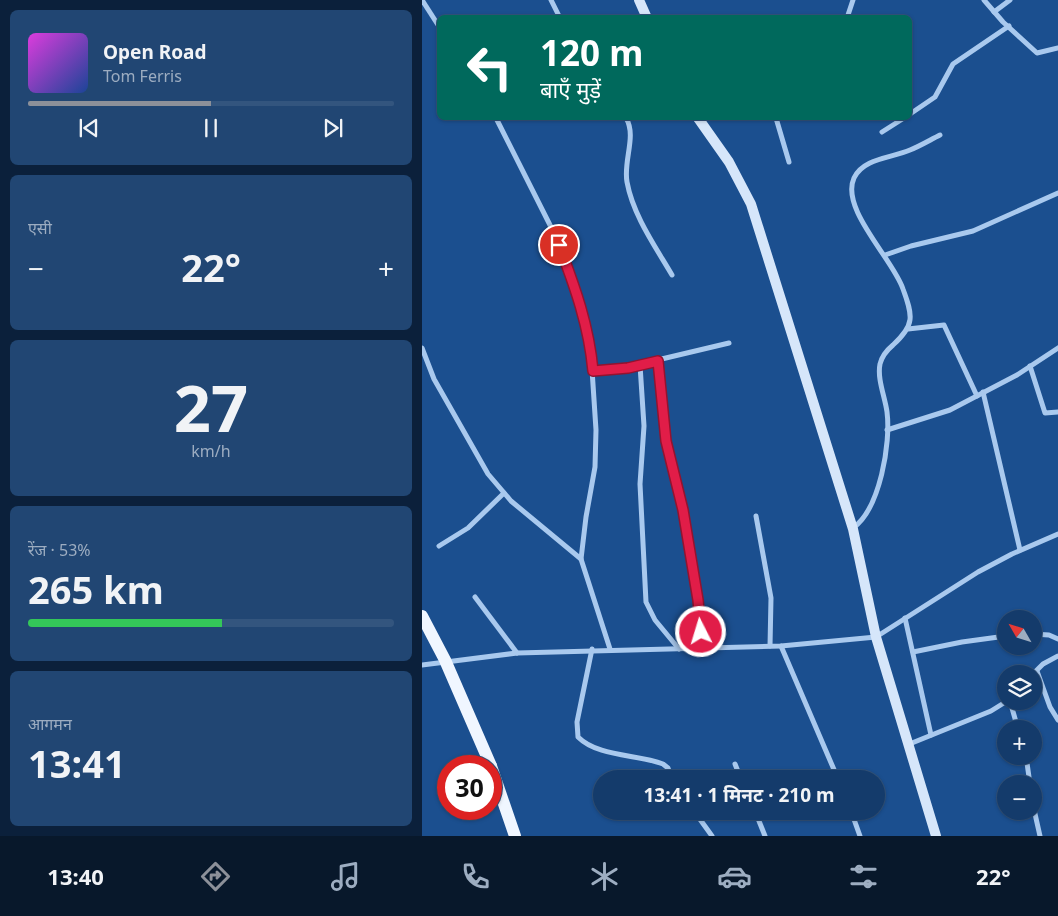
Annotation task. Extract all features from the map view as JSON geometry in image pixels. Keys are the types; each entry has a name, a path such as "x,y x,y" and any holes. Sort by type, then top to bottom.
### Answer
{"main road":[{"path":"422,616 445,660 486,755"},
{"path":"502,798 515,836"}],"street":[{"path":"422,0 437,23"},
{"path":"551,0 558,15"},
{"path":"640,0 646,15"},
{"path":"848,15 853,0"},
{"path":"984,0 1037,53 1058,48"},
{"path":"994,12 1010,0"},
{"path":"912,113 934,97 941,89 953,64 1009,26"},
{"path":"497,120 555,235 570,272 590,339 596,430 595,467 581,559 610,649"},
{"path":"626,120 630,134 626,170 631,196 642,223 672,275"},
{"path":"702,120 729,162 751,204 853,528 876,637 907,746 936,836"},
{"path":"777,120 789,162"},
{"path":"882,132 901,120"},
{"path":"853,528 865,517 872,504 882,472 887,430 880,365 888,350 908,330 911,315 903,288 885,255 856,210 852,190 855,177 869,163 911,150 940,135"},
{"path":"885,255 911,246 973,231 1058,194"},
{"path":"908,330 944,324 977,396"},
{"path":"593,371 640,365 729,343"},
{"path":"422,348 426,364 438,388 488,474 504,493 581,559"},
{"path":"887,430 950,410 1030,366 1058,348"},
{"path":"658,361 666,441 683,510 698,600 702,648"},
{"path":"640,365 644,426 640,484 646,602 655,620 679,648"},
{"path":"1030,366 1045,413 1058,412"},
{"path":"984,392 1020,550"},
{"path":"439,546 468,528 504,493"},
{"path":"756,516 771,598 770,646"},
{"path":"422,664 517,653 610,649 781,646 876,637 978,572 1020,550 1058,534"},
{"path":"475,597 517,653"},
{"path":"905,618 931,735"},
{"path":"1042,634 1049,634 1058,639"},
{"path":"913,652 997,637"},
{"path":"781,646 834,770"},
{"path":"592,650 577,722 578,736 584,742 597,748 663,764 669,770"},
{"path":"1042,667 1058,656"},
{"path":"1042,688 1058,720"},
{"path":"907,746 997,708"},
{"path":"734,764 737,770"},
{"path":"700,820 712,836"},
{"path":"759,820 765,836"},
{"path":"854,820 860,836"},
{"path":"1036,820 1040,836"}],"route":[{"path":"559,245 582,308 590,339 593,371 628,368 658,361 666,441 683,510 698,600 701,632"}]}
